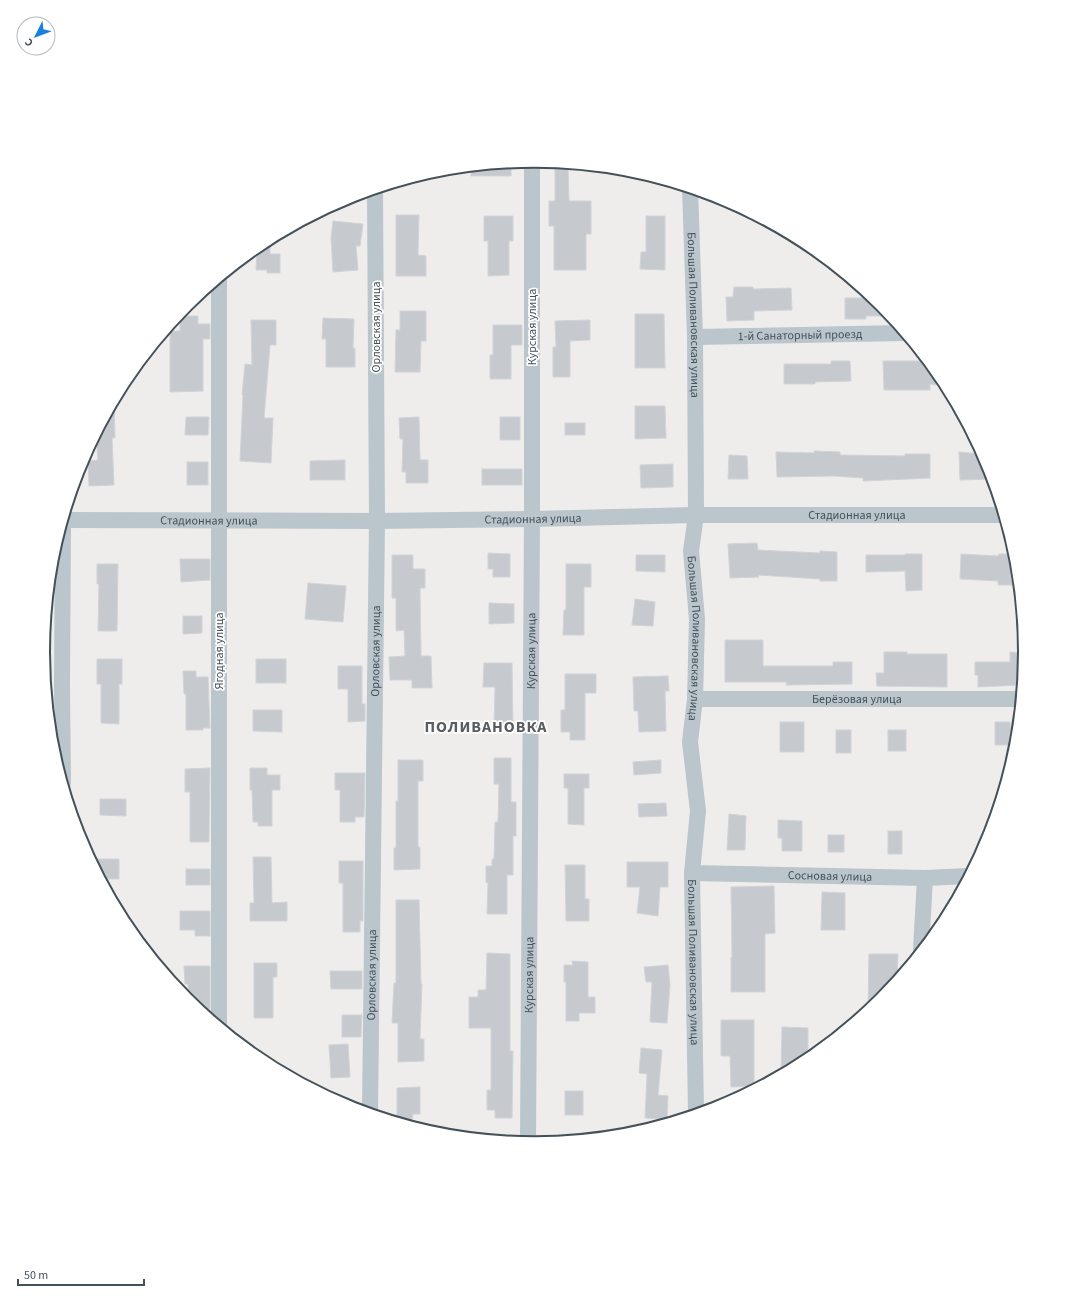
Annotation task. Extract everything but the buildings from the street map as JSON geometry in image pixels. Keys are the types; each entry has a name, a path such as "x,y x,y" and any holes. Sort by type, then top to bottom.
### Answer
{"street":[{"name":"Курская улица","path":"528,1136 532,519 532,168"},
{"name":"Большая Поливановская улица","path":"690,193 695,337 696,515 691,551 697,619 695,699 690,742 698,811 692,873 696,1108"},
{"name":"Орловская улица","path":"370,1107 376,522 375,194"},
{"name":"Ягодная улица","path":"219,285 219,1018"},
{"name":"1-й Санаторный проезд","path":"695,337 899,333"},
{"name":"Стадионная улица","path":"68,520 376,522 696,515 998,515"},
{"path":"63,540 63,763"},
{"name":"Берёзовая улица","path":"695,699 1016,699"},
{"name":"Сосновая улица","path":"692,873 925,878 963,876"},
{"path":"922,941 925,878"}],"district":[{"name":"ПОЛИВАНОВКА","path":"486,726"}]}
